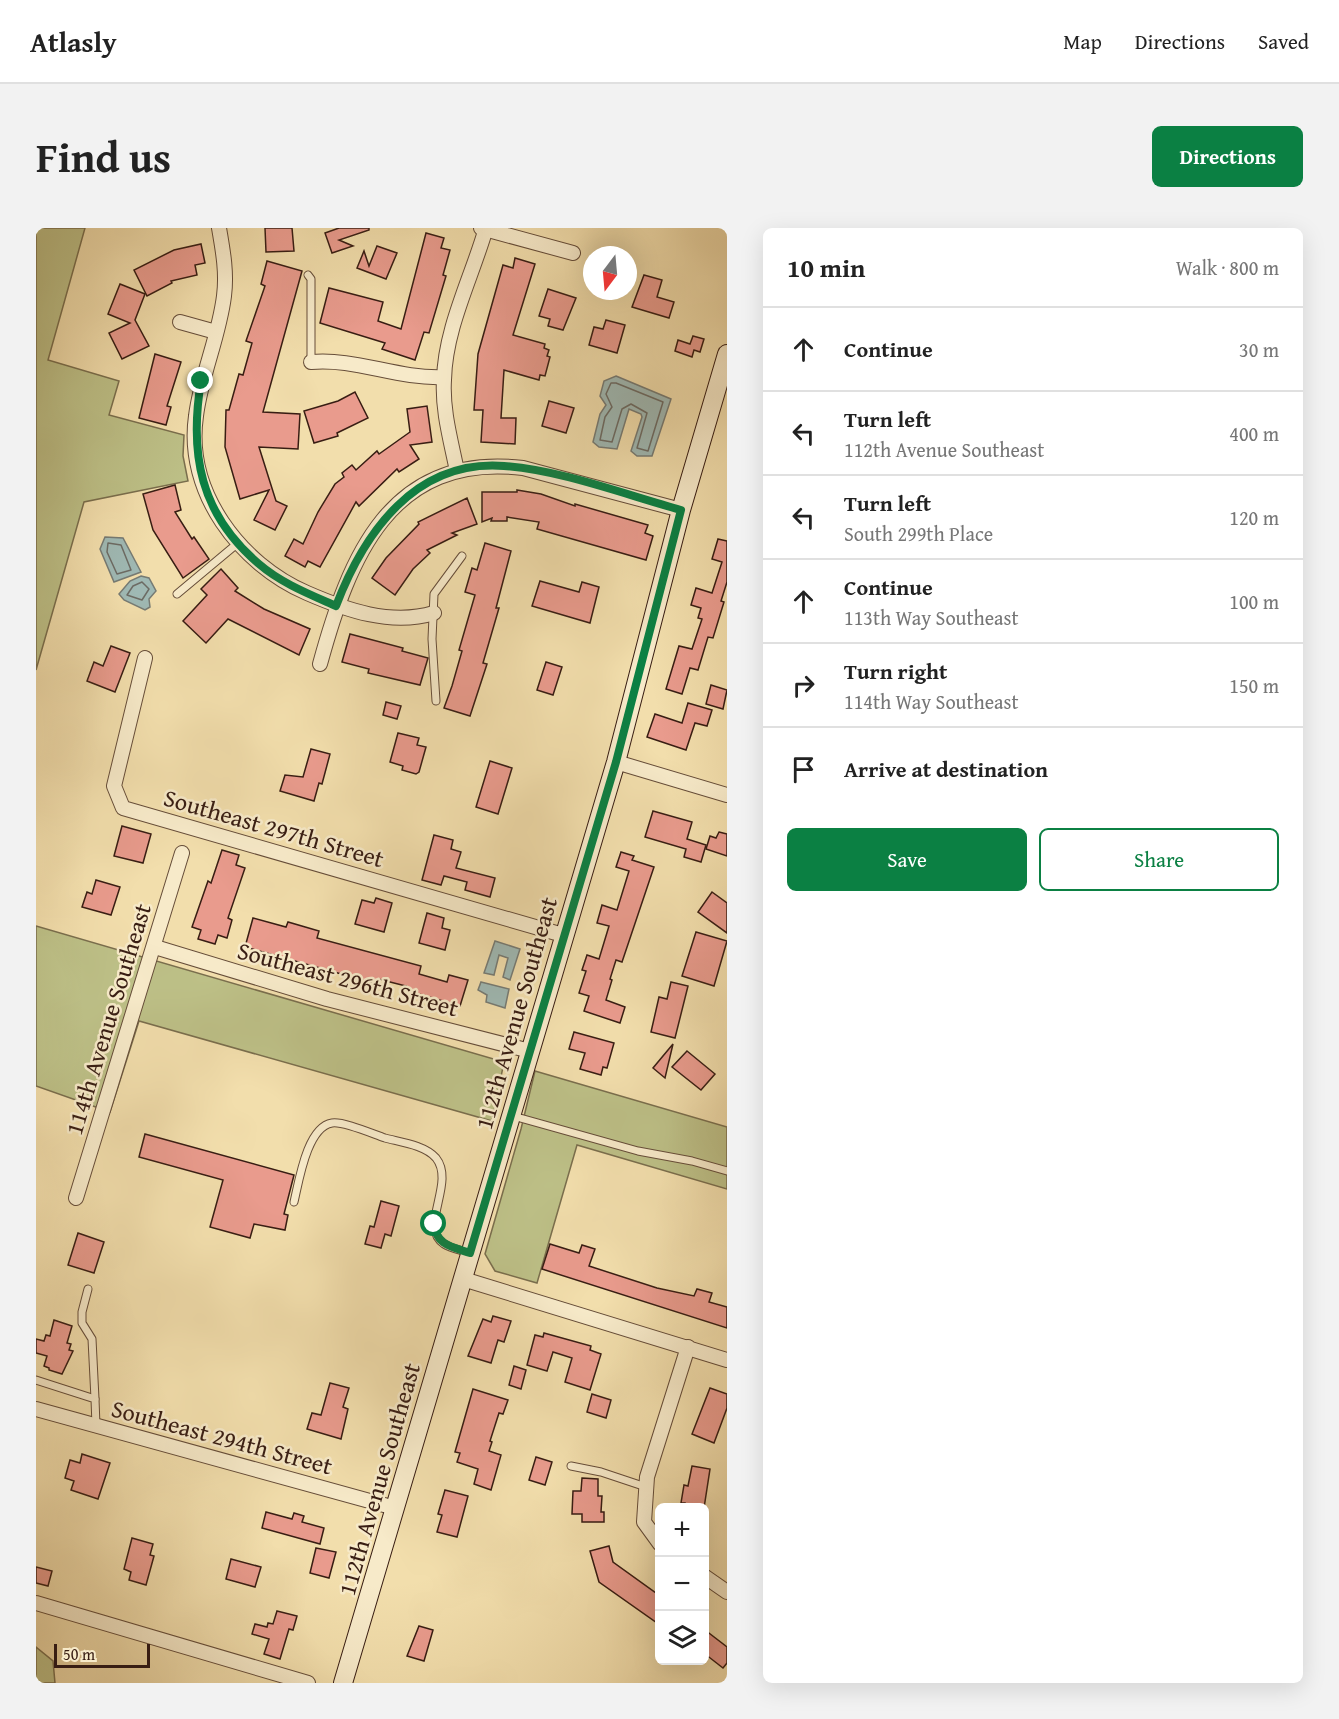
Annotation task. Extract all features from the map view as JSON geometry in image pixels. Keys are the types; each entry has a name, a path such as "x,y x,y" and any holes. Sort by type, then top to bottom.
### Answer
{"street":[{"path":"219,228 226,274 224,297 201,381 195,419 196,455 211,503 238,543 272,573 336,606 394,618 410,619 434,613"},
{"path":"457,471 444,397 444,377 450,338 484,228 573,253"},
{"path":"180,322 216,332"},
{"name":"112th Avenue Southeast","path":"343,1683 616,762 681,510 723,381 727,354"},
{"path":"311,362 335,360 398,375 444,377"},
{"path":"320,664 336,606 357,558 384,516 417,490 457,471 487,466 523,468 681,510"},
{"name":"Southeast 297th Street","path":"145,658 114,786 123,808 563,935"},
{"path":"616,762 727,795"},
{"name":"114th Avenue Southeast","path":"76,1198 182,853"},
{"name":"Southeast 296th Street","path":"155,947 327,999 530,1051"},
{"path":"463,1279 727,1359"},
{"path":"655,1537 644,1522 646,1487 688,1347"},
{"name":"Southeast 294th Street","path":"36,1409 395,1508"},
{"path":"709,1579 727,1592"},
{"path":"36,1603 308,1683"}],"lane":[{"path":"308,275 311,279 311,362"},
{"path":"177,594 238,543"},
{"path":"436,701 432,639 434,594 462,556"},
{"path":"511,1116 638,1151 692,1161 727,1171"},
{"path":"294,1202 307,1153 314,1137 323,1126 334,1122 421,1148 436,1158 442,1173 443,1187 434,1224 435,1235 444,1244 470,1253"},
{"path":"88,1289 82,1312 82,1323 93,1339 96,1426"},
{"path":"36,1380 95,1399"},
{"path":"571,1466 601,1472 646,1487"}],"green space":[{"path":"36,228 85,228 48,360 119,381 109,415 184,435 183,456 188,481 84,502 36,670"},
{"path":"36,926 504,1062 492,1121 139,1021 110,1112 36,1086"},
{"path":"535,1071 727,1127 727,1189 577,1145 537,1283 495,1271 485,1254"},
{"path":"36,1647 53,1661 55,1683 36,1683"}],"water":[{"path":"616,376 671,399 652,456 637,456 631,451 642,417 641,414 629,409 617,449 599,447 593,442 600,414 606,405 600,396 604,381"},
{"path":"105,537 123,538 141,572 114,582 100,549"},
{"path":"141,576 149,578 156,591 149,599 150,607 145,610 124,600 119,594 130,581"},
{"path":"495,941 520,949 510,980 503,977 508,958 499,955 494,975 484,973"},
{"path":"481,982 509,989 505,1008 486,1002 487,995 478,990"}],"building":[{"path":"265,228 292,228 294,251 266,252"},
{"path":"339,228 369,228 369,230 339,240 353,246 332,253 325,233"},
{"path":"426,233 444,238 441,248 450,250 443,275 446,276 429,333 424,332 415,360 382,349 385,343 320,323 329,288 383,302 378,321 401,329"},
{"path":"201,244 205,263 195,265 197,275 171,281 172,283 147,296 134,270 174,250"},
{"path":"377,246 397,253 386,279 357,268 364,251 369,266"},
{"path":"515,258 535,264 513,335 545,344 544,348 549,350 547,356 550,357 545,376 540,375 539,380 504,370 501,418 516,418 515,444 481,442 483,410 474,410 478,354 503,265 513,268"},
{"path":"267,261 302,271 263,412 300,414 298,449 259,447 276,501 287,506 275,530 254,520 269,490 240,499 225,447 226,410 229,410 239,374 243,375 252,343 246,341 265,286 261,284"},
{"path":"644,275 662,280 657,297 674,302 669,318 632,307 635,300 637,300"},
{"path":"120,284 145,294 135,320 149,346 122,359 109,333 130,323 108,314"},
{"path":"548,289 576,298 563,330 548,326 550,319 539,316"},
{"path":"606,320 625,325 617,353 589,345 594,327 603,329"},
{"path":"693,336 704,339 700,352 694,350 692,357 675,351 678,340 690,344"},
{"path":"155,354 181,362 167,406 171,407 166,425 139,418"},
{"path":"355,392 368,418 337,433 338,436 314,443 304,411 338,401"},
{"path":"549,401 574,408 566,433 542,426"},
{"path":"427,406 432,442 410,445 419,459 399,472 397,469 359,506 356,502 320,567 308,561 305,567 285,556 294,539 303,544 318,512 335,484 344,477 342,473 352,465 356,470 377,451 379,454 410,432 407,409"},
{"path":"175,485 181,510 175,512 192,539 194,537 209,559 183,578 153,530 143,494"},
{"path":"517,490 541,494 575,506 575,504 648,525 645,533 653,536 646,560 537,529 539,522 507,517 507,521 491,521 492,518 482,522 482,492 517,492"},
{"path":"467,498 477,524 452,533 457,535 427,550 430,553 413,569 395,595 372,578 386,558 419,524 418,522"},
{"path":"718,539 727,541 727,582 721,601 724,602 713,638 708,637 698,670 690,668 682,694 666,689 679,646 692,649 702,619 698,618 701,608 691,605 696,588 712,593 722,562 712,559"},
{"path":"485,543 511,551 496,608 499,608 483,663 487,664 470,716 444,708 462,651 459,650 475,595 465,592 472,568 477,570"},
{"path":"221,569 238,588 235,591 264,609 310,629 299,655 228,619 206,643 183,621 207,595 201,589"},
{"path":"540,581 579,592 582,582 599,587 590,623 532,606"},
{"path":"350,634 403,648 402,651 428,658 420,685 368,673 369,669 342,662"},
{"path":"111,646 130,653 115,692 87,681 94,662 103,666"},
{"path":"546,662 562,667 553,695 537,690"},
{"path":"711,685 727,690 723,709 706,704"},
{"path":"386,702 401,706 397,719 383,715"},
{"path":"688,703 712,710 707,726 695,723 686,750 647,737 655,714 682,723"},
{"path":"398,733 419,738 417,745 426,747 419,772 416,774 402,770 403,766 390,762"},
{"path":"311,749 330,754 322,784 319,783 314,801 280,791 285,775 303,777"},
{"path":"490,761 512,768 498,814 476,807"},
{"path":"653,811 692,822 687,839 706,845 701,862 684,857 686,849 645,837"},
{"path":"122,826 151,834 143,863 114,856"},
{"path":"719,832 727,834 727,856 706,849 710,836 716,838"},
{"path":"434,835 453,840 451,849 461,852 456,868 495,878 490,897 465,890 467,882 444,876 441,885 422,880"},
{"path":"222,850 239,855 236,865 245,868 228,918 232,920 227,938 218,935 215,944 198,939 201,930 192,927"},
{"path":"621,852 634,856 632,860 654,867 622,962 616,960 610,979 612,980 606,1000 625,1007 620,1023 584,1011 589,996 579,993 586,971 582,970 587,955 599,959 609,926 597,923 602,905 617,910 629,871 616,867"},
{"path":"96,880 120,887 111,915 82,907 87,892 92,894"},
{"path":"712,892 727,903 727,933 698,912"},
{"path":"376,898 392,903 384,932 355,924 362,900 374,903"},
{"path":"427,913 444,918 442,928 450,930 445,950 419,943"},
{"path":"253,918 286,927 288,922 319,931 317,938 421,966 419,974 447,982 449,975 468,980 460,1006 405,990 406,986 378,979 377,984 245,947"},
{"path":"696,932 727,941 714,986 682,976"},
{"path":"671,982 688,986 675,1038 651,1032 659,997 667,999"},
{"path":"574,1032 614,1043 607,1068 603,1067 601,1075 580,1069 585,1053 569,1049"},
{"path":"673,1044 665,1078 653,1068"},
{"path":"687,1051 715,1074 701,1090 672,1067"},
{"path":"145,1134 294,1175 284,1214 288,1215 285,1230 254,1224 250,1238 210,1227 223,1180 139,1157"},
{"path":"381,1201 399,1206 391,1236 385,1234 381,1248 365,1244 370,1226 374,1227"},
{"path":"78,1233 104,1242 94,1273 68,1265"},
{"path":"550,1244 579,1253 582,1245 595,1249 589,1266 657,1288 694,1296 697,1289 712,1293 709,1302 727,1307 727,1328 542,1269"},
{"path":"493,1316 511,1321 504,1342 498,1340 491,1363 468,1356 483,1319 491,1322"},
{"path":"54,1320 72,1326 67,1343 71,1344 69,1350 73,1351 62,1374 44,1366 47,1356 36,1353 36,1339 44,1341 46,1335 50,1336"},
{"path":"544,1333 591,1346 590,1350 601,1354 590,1390 565,1382 572,1358 553,1352 547,1371 527,1365 535,1335 543,1337"},
{"path":"514,1366 526,1370 521,1389 509,1385"},
{"path":"330,1383 349,1388 343,1407 348,1409 341,1439 307,1429 312,1413 321,1415"},
{"path":"710,1388 727,1394 727,1408 714,1443 692,1434"},
{"path":"473,1389 508,1400 503,1414 499,1413 490,1441 492,1442 489,1451 501,1455 491,1490 474,1484 478,1469 457,1462 460,1453 455,1452"},
{"path":"592,1394 611,1400 606,1418 587,1412"},
{"path":"82,1454 110,1463 98,1499 71,1490 74,1481 65,1478 70,1460 80,1463"},
{"path":"536,1457 552,1462 545,1485 529,1480"},
{"path":"692,1466 710,1469 705,1503 681,1503 684,1485 688,1486"},
{"path":"582,1478 598,1479 598,1496 602,1496 601,1512 604,1512 604,1522 582,1522 582,1514 572,1514 573,1491 581,1491"},
{"path":"445,1490 468,1496 457,1537 437,1532 442,1515 438,1514"},
{"path":"266,1512 292,1519 294,1513 304,1516 302,1522 324,1528 320,1544 262,1528"},
{"path":"132,1538 153,1544 150,1555 154,1556 146,1585 129,1580 131,1572 124,1569"},
{"path":"609,1546 613,1562 655,1592 655,1621 599,1582 590,1551"},
{"path":"316,1548 336,1552 329,1578 310,1573"},
{"path":"231,1559 261,1567 255,1587 226,1579"},
{"path":"36,1567 52,1571 48,1586 36,1583"},
{"path":"277,1611 297,1616 293,1630 289,1629 280,1659 264,1654 269,1639 252,1634 255,1624 267,1627 268,1623 273,1624"},
{"path":"419,1626 433,1630 424,1661 407,1656"},
{"path":"709,1633 727,1647 727,1663 723,1668 709,1657"}],"route":[{"path":"201,381 195,419 196,455 211,503 234,540 260,565 298,589 336,606 357,558 384,516 399,502 433,480 467,468 502,465 544,472 681,510 616,762 470,1253 444,1244 435,1235 434,1224"}]}
